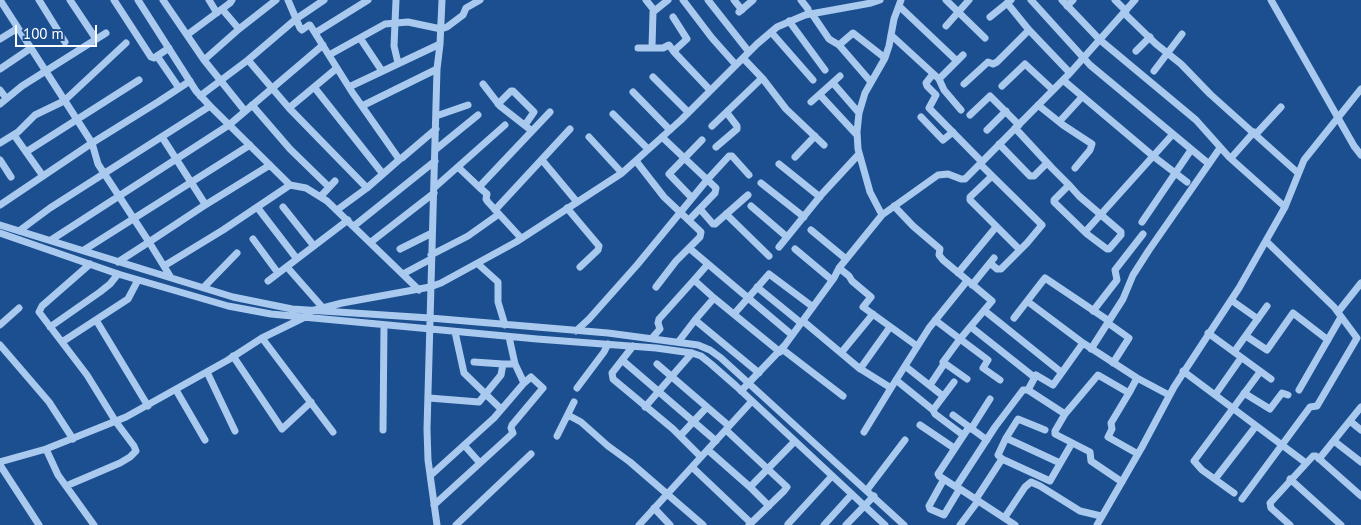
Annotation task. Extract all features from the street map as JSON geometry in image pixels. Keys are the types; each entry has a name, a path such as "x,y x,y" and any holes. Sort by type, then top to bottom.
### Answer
{"street":[{"path":"39,0 65,42"},
{"path":"70,0 96,39"},
{"path":"114,0 152,57 158,56 169,48"},
{"path":"138,0 200,96 290,185 306,188 321,196 419,290"},
{"path":"164,0 204,60 245,111"},
{"path":"209,0 239,29"},
{"path":"187,35 232,0"},
{"path":"204,60 276,0"},
{"path":"288,0 301,29 310,25 349,87 400,159"},
{"path":"200,96 248,60 296,19 324,0"},
{"path":"315,33 368,0"},
{"path":"396,0 394,46 398,63"},
{"path":"437,525 427,447 437,69 442,0"},
{"path":"329,55 385,24 408,22 441,29 447,27 464,15 466,8 480,0"},
{"path":"646,0 654,10 652,47"},
{"path":"654,10 668,0"},
{"path":"683,0 716,43 736,64"},
{"path":"708,0 749,52"},
{"path":"734,0 740,11 753,0"},
{"path":"801,0 829,39 839,45 871,82"},
{"path":"39,525 0,463 46,449 116,422 148,406 262,338 307,314 323,308 430,287 478,264 622,173 636,162 736,64 777,27 810,14 880,0"},
{"path":"946,0 985,38"},
{"path":"946,26 969,0"},
{"path":"1031,0 1084,58 1208,164"},
{"path":"1062,0 1100,40 1196,120 1220,148 1285,207"},
{"path":"1067,6 1073,0"},
{"path":"1115,0 1167,54 1181,64 1210,94 1298,173"},
{"path":"745,388 781,350 839,268 882,215 938,176 948,174 965,179 1070,73 1135,0"},
{"path":"1271,0 1354,146 1361,155"},
{"path":"990,17 1009,2 1029,30 1070,73"},
{"path":"1,3 92,143 95,159 170,276"},
{"path":"882,215 870,192 859,154 857,135 859,113 865,93 885,58 900,3 957,61"},
{"path":"673,17 688,38 674,52"},
{"path":"789,21 825,70"},
{"path":"0,39 18,28"},
{"path":"964,84 988,62 994,64 997,62 1029,30"},
{"path":"771,32 813,80"},
{"path":"0,104 6,98 106,33"},
{"path":"839,45 853,33 885,58"},
{"path":"891,34 936,76 944,90 960,110"},
{"path":"1154,71 1182,34"},
{"path":"1136,51 1150,37"},
{"path":"360,38 382,71"},
{"path":"0,143 14,135 35,115 64,101 126,43"},
{"path":"349,87 440,44"},
{"path":"52,240 178,160 229,125 323,45"},
{"path":"638,48 663,48 669,45 710,90"},
{"path":"0,69 31,48"},
{"path":"864,432 935,320 992,260 997,269 1001,269 1040,228 1041,223 992,176 929,108 936,95 927,86 926,82 963,55"},
{"path":"158,56 179,88"},
{"path":"743,58 762,78 780,102 824,145"},
{"path":"248,60 289,108 367,188"},
{"path":"1002,86 1025,64 1053,90"},
{"path":"289,108 337,68"},
{"path":"362,106 437,69"},
{"path":"811,102 840,76"},
{"path":"653,77 688,112"},
{"path":"712,126 727,114 762,78"},
{"path":"26,152 139,80"},
{"path":"1063,80 1153,156 1187,182"},
{"path":"0,205 92,143 190,81"},
{"path":"832,83 859,113"},
{"path":"483,84 506,112 532,131"},
{"path":"314,87 383,174"},
{"path":"1097,525 1183,371 1231,300 1266,241 1285,207 1304,160 1314,145 1361,89"},
{"path":"0,90 6,98"},
{"path":"498,104 513,91 534,112 525,125"},
{"path":"633,92 670,130"},
{"path":"820,95 857,135"},
{"path":"970,114 990,96 1006,111 1047,163 1121,232 1113,246 1107,249 1085,232 1054,202 1069,185"},
{"path":"1059,122 1082,97"},
{"path":"252,105 290,149 329,187"},
{"path":"1038,105 1092,144 1090,150 1075,168"},
{"path":"19,231 104,173 210,106"},
{"path":"436,116 468,106"},
{"path":"1231,158 1281,107"},
{"path":"987,130 1006,111"},
{"path":"479,187 550,112"},
{"path":"613,114 648,149"},
{"path":"716,147 737,129 737,126 727,114"},
{"path":"436,150 478,115"},
{"path":"921,117 943,140 952,132"},
{"path":"371,242 434,190 504,125"},
{"path":"337,210 367,188 436,129"},
{"path":"403,274 468,236 497,212 570,129"},
{"path":"1085,232 1173,134"},
{"path":"14,135 43,176"},
{"path":"795,157 815,136"},
{"path":"162,137 205,204"},
{"path":"589,137 622,173"},
{"path":"662,137 717,190 689,220"},
{"path":"692,198 669,174 702,140"},
{"path":"999,144 1030,176 1034,176 1047,163"},
{"path":"84,250 250,145"},
{"path":"1091,349 1123,299 1133,276 1148,250 1220,148"},
{"path":"1142,222 1192,150"},
{"path":"778,247 859,154"},
{"path":"576,331 589,320 707,180 731,155 749,175"},
{"path":"0,160 11,177"},
{"path":"542,160 577,202"},
{"path":"354,226 435,161"},
{"path":"636,162 664,197 702,234 671,266 656,287"},
{"path":"779,164 820,197"},
{"path":"118,262 205,204 270,165"},
{"path":"458,167 487,194 486,200 521,238"},
{"path":"992,176 969,199 1020,250"},
{"path":"321,196 335,181"},
{"path":"762,183 804,218"},
{"path":"164,266 290,185"},
{"path":"700,209 713,224 748,194"},
{"path":"751,206 787,237"},
{"path":"894,206 913,226 940,249 940,256 992,301 944,359 944,364 930,385"},
{"path":"257,207 297,259"},
{"path":"283,207 314,246"},
{"path":"567,208 599,246 598,250 580,267"},
{"path":"726,214 769,256"},
{"path":"268,281 348,220"},
{"path":"0,225 118,262 138,275 228,306 271,314 307,314 430,323 505,325 537,334 608,344 684,351 701,356 745,388 768,400 867,490 869,501 882,524"},
{"path":"958,273 996,227"},
{"path":"812,230 846,259"},
{"path":"400,248 432,233"},
{"path":"0,234 118,274 170,276 204,288 307,314 384,325 430,323 454,332 509,336 576,331 679,341 698,345 710,350 721,358 745,388 752,401 852,494 869,501 904,525"},
{"path":"1093,311 1117,280 1115,270 1143,234"},
{"path":"252,239 278,273"},
{"path":"1242,499 1310,407 1317,406 1359,340 1312,283 1266,241"},
{"path":"689,248 792,335"},
{"path":"795,249 832,280"},
{"path":"204,288 237,253"},
{"path":"66,486 120,463 134,454 136,448 116,422 87,375 40,315 40,310 90,264"},
{"path":"478,264 498,282 498,302 505,325"},
{"path":"652,338 660,329 659,319 708,264"},
{"path":"287,267 323,308"},
{"path":"839,268 870,295 870,298 863,307 917,346"},
{"path":"50,327 100,292 118,274"},
{"path":"62,342 128,299 138,275"},
{"path":"734,314 767,275 771,275 813,307"},
{"path":"1014,318 1045,278 1129,338 1113,363"},
{"path":"694,280 734,314 843,396"},
{"path":"1299,390 1340,315 1361,283"},
{"path":"758,287 860,369 891,388"},
{"path":"679,341 714,298"},
{"path":"1231,300 1258,319"},
{"path":"1027,301 1083,344 1137,378 1169,395"},
{"path":"1234,352 1267,306"},
{"path":"0,326 19,308"},
{"path":"985,311 1061,372"},
{"path":"1246,336 1267,350 1293,313 1328,340"},
{"path":"841,352 873,314"},
{"path":"96,320 148,406"},
{"path":"695,320 759,373"},
{"path":"935,320 988,360"},
{"path":"383,430 384,325"},
{"path":"860,369 890,327"},
{"path":"971,327 1034,377 1037,375 1049,384 1053,384 1083,344"},
{"path":"454,332 464,373 501,409"},
{"path":"1208,333 1271,379"},
{"path":"509,336 516,364 524,383"},
{"path":"262,338 333,432"},
{"path":"577,388 608,344"},
{"path":"0,345 49,402 73,439"},
{"path":"633,346 611,376 702,457"},
{"path":"997,348 983,368 1000,380"},
{"path":"645,407 692,353"},
{"path":"233,356 282,429 311,402"},
{"path":"1215,395 1241,358"},
{"path":"622,360 716,441"},
{"path":"474,362 516,364"},
{"path":"428,398 478,402 501,375 503,364"},
{"path":"657,364 707,407 787,487 750,524 692,467"},
{"path":"944,364 968,379"},
{"path":"905,366 943,396"},
{"path":"1183,371 1306,462"},
{"path":"207,372 235,431"},
{"path":"1234,493 1196,465 1194,461 1260,372"},
{"path":"1122,482 1091,461 1090,452 1054,433 1065,414 1098,375 1129,393"},
{"path":"431,476 501,409 524,383 532,377 543,388 512,425 513,433 434,505"},
{"path":"1028,390 1034,377"},
{"path":"1137,378 1111,423 1112,429 1108,437 1138,454"},
{"path":"896,380 933,410 935,414 963,435"},
{"path":"933,410 954,382"},
{"path":"176,390 205,440"},
{"path":"944,479 929,506 930,509 944,515 987,440 1023,390 1028,390 1065,414"},
{"path":"1244,393 1270,409 1282,393 1288,395"},
{"path":"990,399 963,435 938,474 1015,525"},
{"path":"638,525 752,401"},
{"path":"557,436 574,402"},
{"path":"680,436 707,407"},
{"path":"1319,459 1361,407"},
{"path":"568,415 581,422 703,525"},
{"path":"953,415 987,440"},
{"path":"1045,430 1018,419 998,455 1050,481"},
{"path":"1350,421 1361,430"},
{"path":"920,425 954,448"},
{"path":"1215,480 1256,426"},
{"path":"1006,438 1060,463"},
{"path":"867,490 905,440"},
{"path":"750,487 795,441"},
{"path":"1334,441 1361,462"},
{"path":"1045,490 1072,443"},
{"path":"464,445 480,463"},
{"path":"46,449 54,467 94,525"},
{"path":"708,450 769,506"},
{"path":"456,525 530,454"},
{"path":"1290,525 1270,505 1290,479 1313,456 1319,459 1361,496"},
{"path":"960,525 1002,458"},
{"path":"788,524 832,476"},
{"path":"1290,479 1341,525"},
{"path":"1004,517 1028,483 1035,484 1080,511 1101,516"},
{"path":"824,525 852,494"},
{"path":"846,525 869,501"},
{"path":"654,508 670,525"}]}
